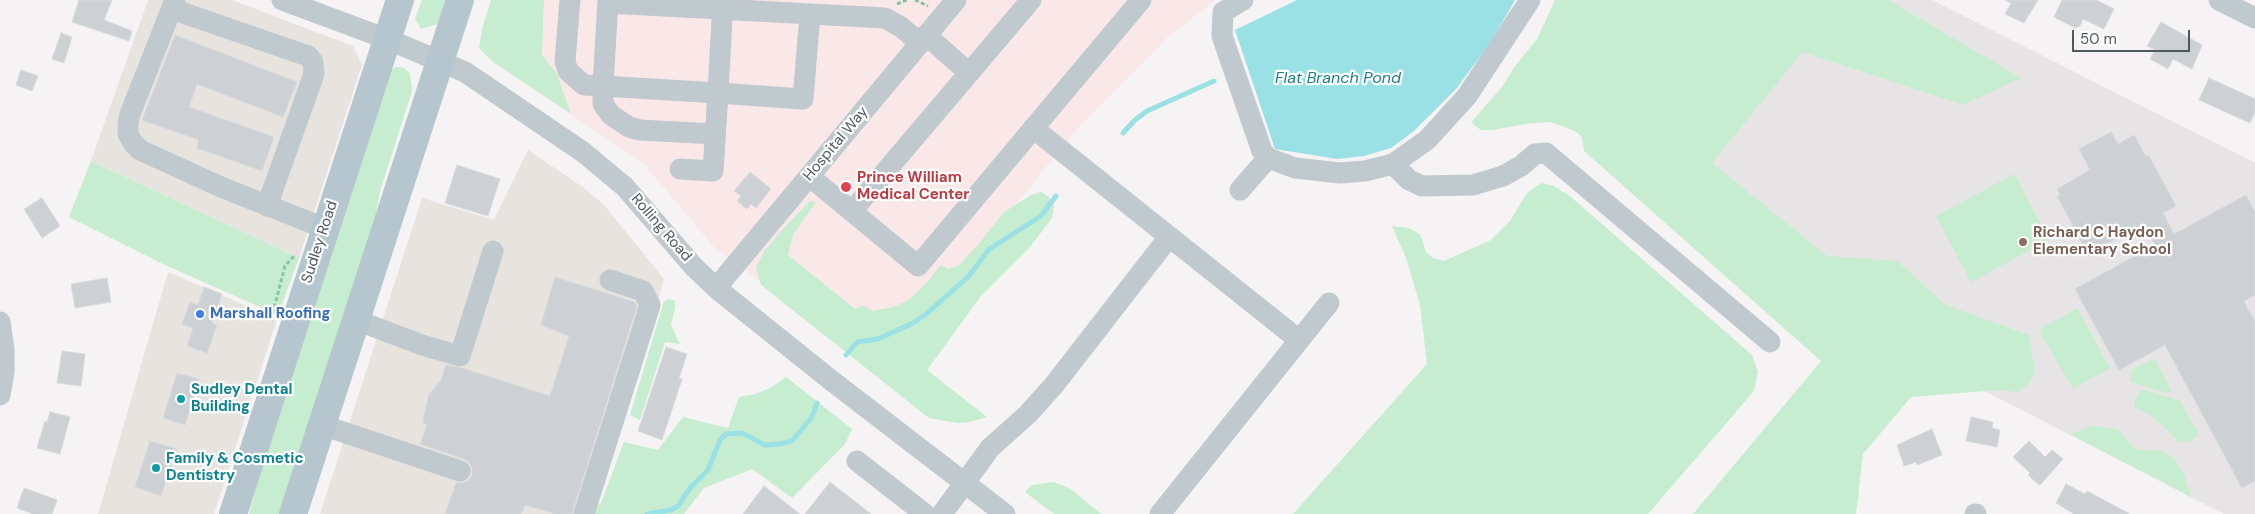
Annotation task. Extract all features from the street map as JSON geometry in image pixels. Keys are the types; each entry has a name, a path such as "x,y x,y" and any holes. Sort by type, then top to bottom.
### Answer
{"main road":[{"name":"Sudley Road","path":"233,514 324,228 400,0"},
{"path":"293,514 460,0"}],"street":[{"name":"Rolling Road","path":"282,0 387,39 465,72 583,152 611,174 633,195 694,266 716,288 832,382 1004,514"},
{"path":"570,0 565,61 568,71 584,85 803,99 810,14"},
{"name":"Hospital Way","path":"716,288 956,0"},
{"path":"852,211 1031,0"},
{"path":"809,176 918,266 1141,0"},
{"path":"1243,0 1223,12 1222,36 1258,141 1268,158 1295,168 1340,173 1365,172 1393,164 1427,140 1447,120 1490,63 1530,0"},
{"path":"2219,0 2255,18"},
{"path":"715,134 629,127 611,115 603,104 602,86 608,1 723,5 810,14 885,18 923,39 969,73"},
{"path":"267,206 314,74 313,62 308,56 173,4 130,114 128,134 133,143 140,150 267,206 324,228"},
{"path":"680,169 712,171 723,5"},
{"path":"1034,128 1299,340"},
{"path":"1393,164 1408,180 1422,186 1473,185 1503,176 1535,154 1546,153 1770,342"},
{"path":"1240,190 1268,158"},
{"path":"942,514 990,448 1028,414 1054,385 1169,237"},
{"path":"356,320 422,345 460,356 492,251"},
{"path":"584,514 650,305 643,291 610,280"},
{"path":"1160,514 1329,303"},
{"path":"0,322 4,349 4,372 0,395"},
{"path":"322,425 460,470"},
{"path":"857,462 924,514"}],"path":[{"path":"271,320 285,266 294,256 296,249"}],"shaded area":[{"path":"148,0 232,0 353,46 362,65 299,258 91,161"},
{"name":"Prince William Medical Center","path":"491,0 1215,0 1167,38 1070,137 881,373 714,247 644,164 493,62 479,48 482,29"},
{"name":"Richard C Haydon Elementary School","path":"1841,0 1932,0 2255,163 2255,514 2224,514 1899,347 1699,167"},
{"path":"528,150 587,190 604,205 664,279 605,478 587,514 320,514 422,198 494,220"},
{"path":"168,272 277,319 214,514 98,514"}],"green space":[{"path":"422,0 445,0 438,24 421,29 415,19"},
{"path":"491,0 544,0 542,55 557,74 571,114 493,62 479,48 482,29"},
{"path":"1555,0 1888,0 2021,78 1963,105 1802,52 1712,163 1827,256 1897,261 1946,305 2029,335 2034,370 2030,382 2018,392 1998,390 1911,397 1863,454 1856,514 1693,514 1821,361 1584,151 1582,137 1575,131 1550,122 1492,130 1481,130 1474,125 1472,121 1502,87 1515,66 1537,39"},
{"path":"396,67 402,67 410,73 412,91 380,191 371,244 284,514 249,514 283,388 390,71"},
{"path":"91,161 299,258 278,315 165,265 69,217"},
{"path":"2014,174 2049,240 1971,282 1936,216"},
{"path":"1541,183 1554,186 1571,197 1752,355 1758,372 1754,391 1648,514 1293,514 1427,364 1420,305 1406,258 1392,226 1408,228 1420,234 1426,252 1433,258 1444,261 1491,240 1510,221 1527,193"},
{"path":"1041,192 1049,197 1054,206 1052,218 1030,247 981,296 927,370 987,417 970,422 957,423 929,418 761,285 756,267 763,253 810,201 816,202 793,235 788,255 855,309 862,305 873,311 893,307 909,300 941,265 948,269 958,266 1004,212 1031,195"},
{"path":"669,299 675,301 671,325 680,344 665,342 640,420 630,415 664,301"},
{"path":"2077,308 2110,368 2073,389 2039,330"},
{"path":"2154,358 2171,391 2166,393 2130,382 2132,370"},
{"path":"786,377 852,429 845,444 792,498 752,469 704,488 684,514 591,514 601,503 624,442 658,450 683,417 728,428 739,397 756,394 772,387"},
{"path":"2143,389 2180,401 2199,435 2188,442 2178,441 2154,417 2135,407 2135,399"},
{"path":"2092,426 2117,429 2126,437 2130,445 2140,450 2161,451 2174,458 2184,475 2191,497 2070,434"},
{"path":"1054,482 1071,489 1101,514 1054,514 1025,492 1032,485"}],"water":[{"name":"Flat Branch Pond","path":"1297,0 1515,0 1491,42 1456,89 1414,131 1391,148 1364,156 1337,159 1275,149 1235,30"}],"building":[{"path":"79,0 112,0 104,20 132,31 129,41 72,22"},
{"path":"2005,0 2038,0 2024,23 2005,14 2011,3"},
{"path":"2062,0 2096,0 2114,9 2104,29 2083,19 2080,26 2075,28 2054,17"},
{"path":"2161,22 2202,45 2192,69 2173,59 2168,69 2150,59 2155,50 2147,46"},
{"path":"61,33 72,37 64,63 52,59"},
{"path":"175,35 297,82 283,117 197,84 189,107 274,137 262,171 197,148 199,140 142,120"},
{"path":"21,70 38,76 32,91 16,85"},
{"path":"2209,78 2255,99 2255,112 2250,123 2199,100"},
{"path":"2111,132 2118,144 2134,135 2146,157 2149,156 2176,206 2163,213 2174,234 2246,195 2255,212 2255,295 2244,301 2255,322 2255,481 2242,488 2165,345 2119,370 2075,289 2155,245 2144,224 2088,254 2057,196 2060,195 2057,189 2090,170 2079,149"},
{"path":"457,165 500,179 488,216 445,203"},
{"path":"750,172 771,189 756,208 751,204 747,209 737,201 741,196 734,191"},
{"path":"42,198 60,226 42,238 24,209"},
{"path":"555,277 634,302 637,306 572,514 556,514 525,505 521,514 445,514 456,483 468,481 472,475 472,469 470,463 464,459 420,444 427,425 423,423 423,419 429,394 441,380 446,365 462,368 550,396 569,336 541,325"},
{"path":"107,278 111,302 75,308 71,284"},
{"name":"Marshall Roofing","path":"204,287 222,294 212,323 217,325 207,353 187,346 193,328 182,324 190,302 198,305"},
{"path":"666,347 687,354 679,378 682,379 662,440 638,431"},
{"path":"62,351 85,354 81,386 57,383"},
{"name":"Sudley Dental Building","path":"177,373 199,379 185,425 163,418"},
{"path":"50,412 70,417 60,454 37,448 45,421 47,422"},
{"path":"1971,417 1993,422 1992,428 2000,430 1997,447 1966,441"},
{"path":"1932,429 1942,455 1917,465 1916,462 1904,466 1897,445"},
{"name":"Family & Cosmetic Dentistry","path":"150,441 177,449 161,496 135,487"},
{"path":"2029,441 2045,457 2052,450 2063,459 2039,485 2028,475 2030,473 2013,457"},
{"path":"830,482 871,514 805,514"},
{"path":"2066,484 2085,494 2087,491 2130,514 2074,514 2056,503"},
{"path":"764,486 800,514 743,514"},
{"path":"24,488 57,500 52,514 33,514 17,508"}],"waterway":[{"path":"1123,133 1147,111 1214,81"},
{"path":"846,355 857,342 878,339 913,323 925,315 969,276 989,249 1040,217 1056,196"},
{"path":"647,514 671,510 678,506 690,488 708,470 720,440 726,434 742,433 765,445 792,441 812,417 817,403"}],"place":[{"name":"Prince William Medical Center","path":"846,187"},
{"name":"Richard C Haydon Elementary School","path":"2023,242"},
{"name":"Marshall Roofing","path":"200,314"},
{"name":"Sudley Dental Building","path":"181,399"},
{"name":"Family & Cosmetic Dentistry","path":"156,468"}]}
